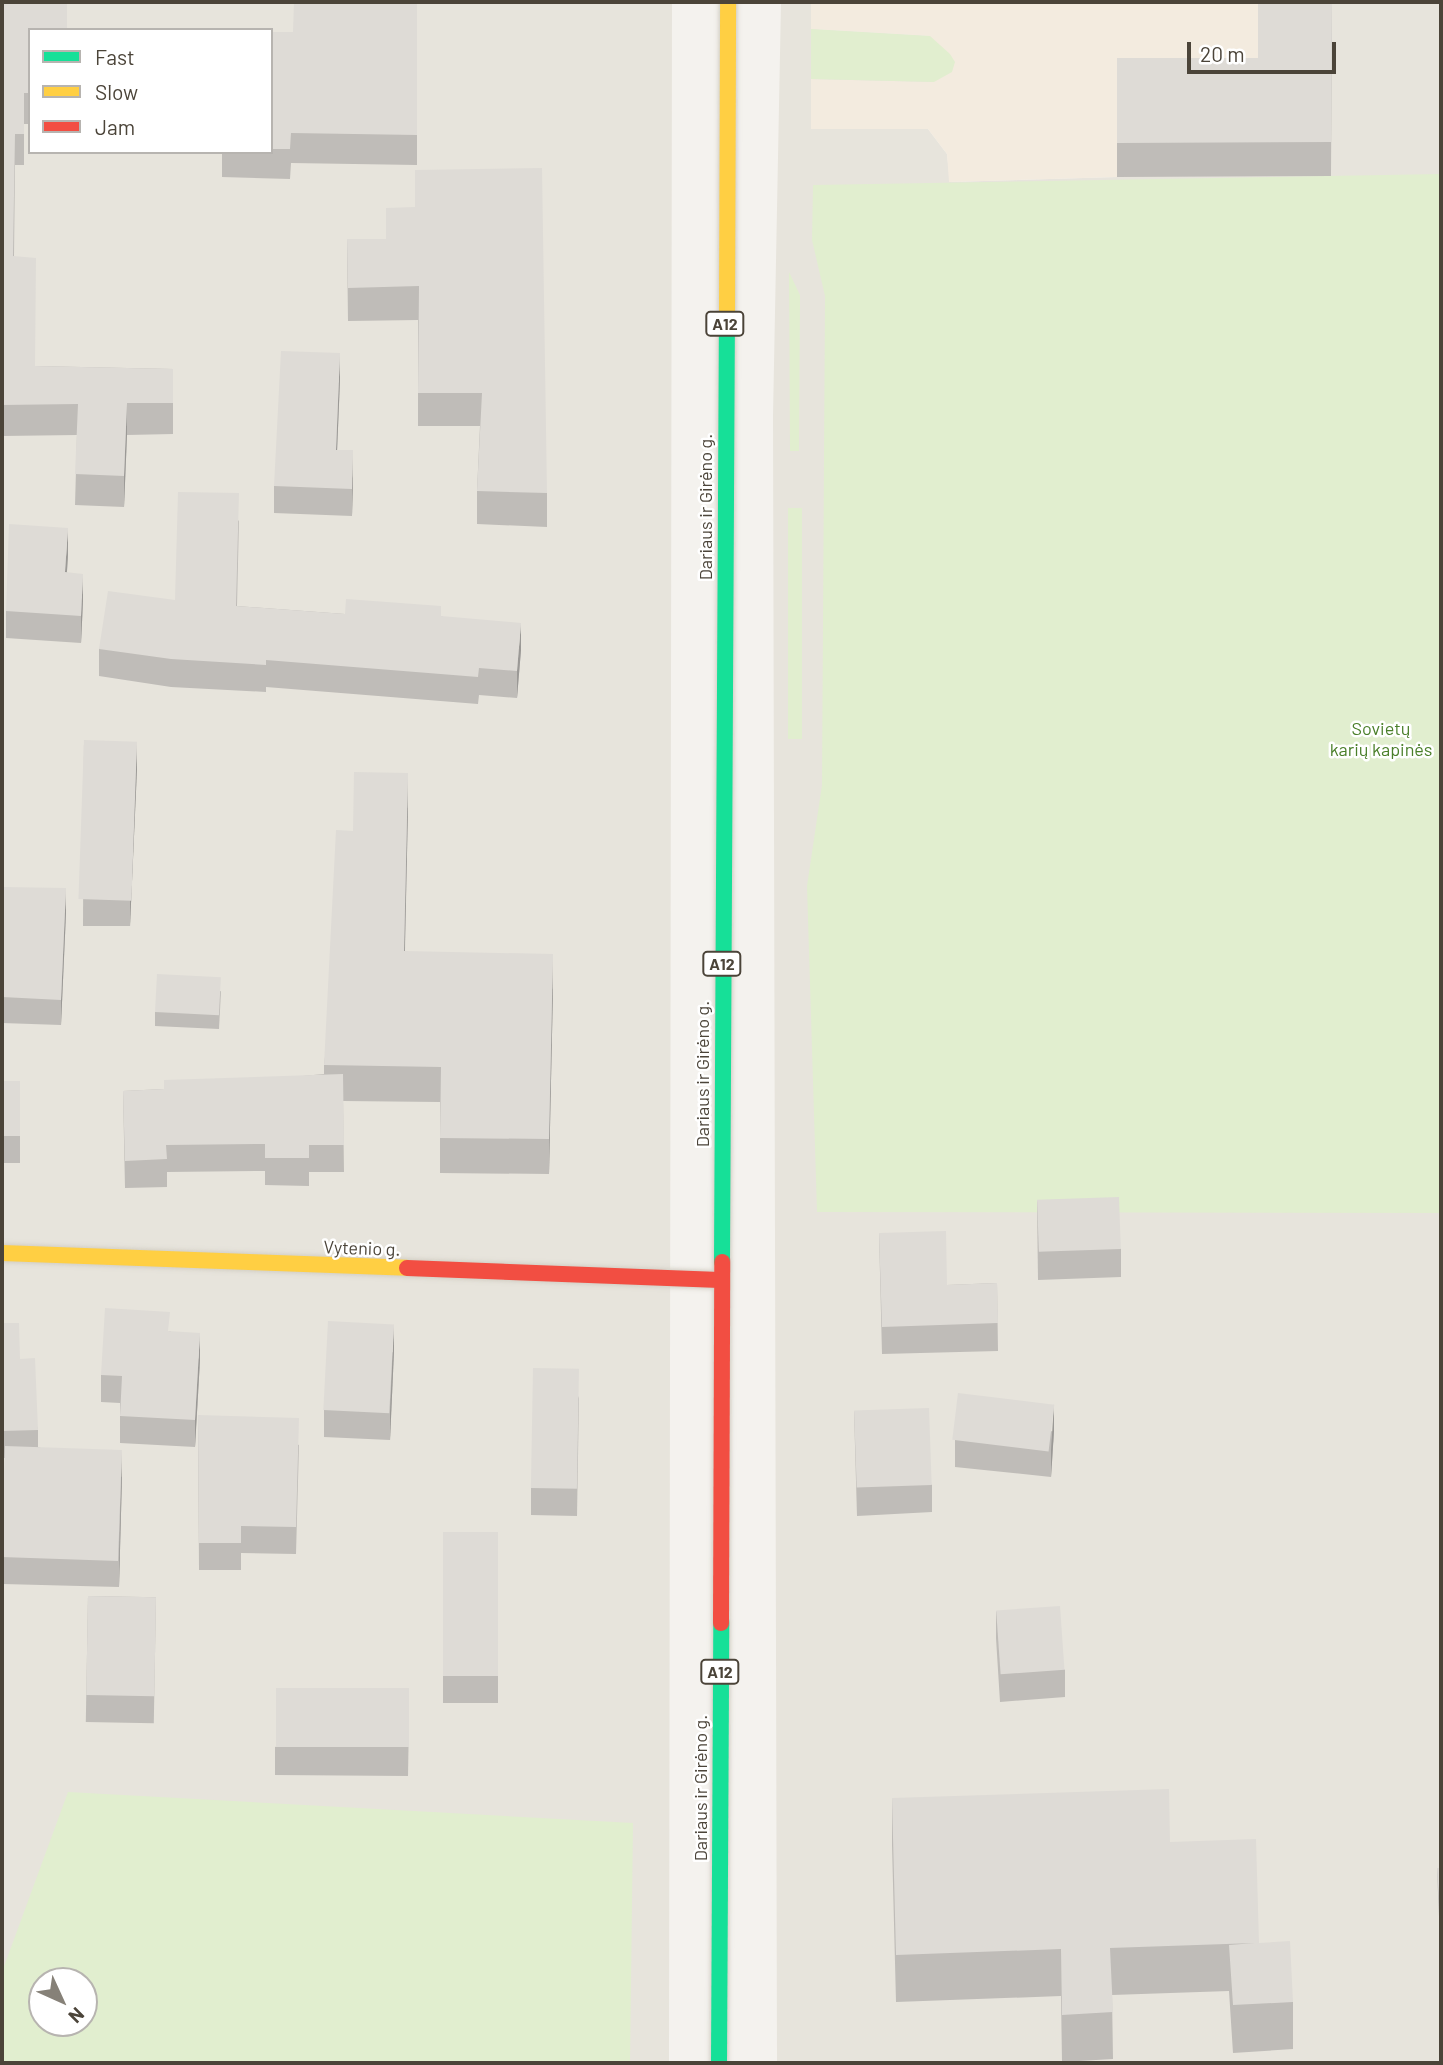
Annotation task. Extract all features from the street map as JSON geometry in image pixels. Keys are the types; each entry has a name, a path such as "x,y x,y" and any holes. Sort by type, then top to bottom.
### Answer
{"main road":[{"name":"Dariaus ir Girėno g.","path":"719,2063 720,1280 728,2"},
{"name":"Vytenio g.","path":"2,1253 720,1280"}],"shaded area":[{"path":"2,2 672,2 669,2063 2,2063"},
{"path":"781,2 811,2 811,29 930,36 934,82 811,128 928,129 947,154 950,182 1117,177 1117,92 1258,2 1441,2 1441,2063 777,2063 773,416"},
{"path":"811,2 1258,2 1258,92 1117,92 1117,177 949,182 947,154 928,129 811,129 811,79 934,82 930,36 811,29"}],"green space":[{"path":"811,29 930,36 955,62 952,72 934,82 811,79"},
{"name":"Sovietų karių kapinės","path":"1441,174 1441,1213 817,1212 807,886 822,785 825,296 812,240 813,185"},
{"path":"789,272 800,295 799,451 790,451"},
{"path":"788,508 802,508 802,739 788,739"},
{"path":"68,1792 633,1823 630,2063 2,2063 2,1972"}],"building":[{"path":"2,2 67,2 67,28 28,28 28,93 24,93 24,134 15,134 13,256 36,258 35,366 173,369 173,403 127,403 124,476 75,474 78,404 2,405"},
{"path":"294,2 417,2 417,135 291,133 290,149 273,149 273,32 293,32"},
{"path":"1258,2 1332,2 1331,142 1117,143 1117,58 1258,58"},
{"path":"542,168 547,493 477,491 482,393 418,393 419,286 348,288 347,239 386,239 386,208 415,207 415,170"},
{"path":"281,351 340,353 336,450 353,450 352,489 274,486"},
{"path":"178,492 239,493 236,606 345,614 346,599 441,606 441,616 521,623 517,671 479,668 478,677 266,660 266,665 171,659 99,649 108,591 175,600"},
{"path":"9,524 68,528 65,572 83,574 81,616 6,611"},
{"path":"2,700 3,887 66,888 61,1000 2,997"},
{"path":"84,740 137,742 131,901 78,899"},
{"path":"354,772 408,773 404,951 553,954 549,1139 440,1138 441,1067 324,1065 336,830 353,831"},
{"path":"157,974 221,977 219,1015 155,1012"},
{"path":"343,1074 344,1145 309,1145 309,1158 265,1158 265,1144 166,1145 167,1159 125,1161 123,1091 164,1089 164,1080"},
{"path":"2,1081 20,1081 20,1136 2,1136"},
{"path":"1119,1197 1121,1249 1039,1252 1037,1200"},
{"path":"946,1231 947,1285 997,1283 998,1323 882,1327 879,1233"},
{"path":"105,1308 170,1312 168,1331 200,1333 195,1420 120,1416 122,1376 101,1375"},
{"path":"328,1321 394,1324 389,1413 323,1410"},
{"path":"2,1323 19,1323 20,1359 35,1358 38,1430 2,1431"},
{"path":"533,1368 579,1369 577,1489 531,1488"},
{"path":"958,1393 1054,1405 1049,1451 952,1440"},
{"path":"929,1408 932,1485 857,1488 854,1411"},
{"path":"198,1415 299,1418 296,1527 241,1526 241,1543 199,1543"},
{"path":"5,1446 122,1450 118,1561 2,1557"},
{"path":"443,1532 498,1532 498,1676 443,1676"},
{"path":"88,1596 156,1597 154,1696 86,1695"},
{"path":"1060,1606 1064,1670 1001,1674 996,1610"},
{"path":"276,1688 409,1688 409,1747 276,1747"},
{"path":"1169,1789 1170,1842 1256,1839 1259,1943 1290,1941 1293,2002 1233,2005 1229,1945 1255,1943 1110,1948 1113,2012 1062,2015 1061,1949 896,1955 892,1798"},
{"path":"1437,1868 1441,1868 1441,1914 1440,1914"}],"traffic: fast":[{"path":"722,1262 727,319"},
{"path":"719,2063 721,1623"}],"traffic: slow":[{"path":"727,319 728,2"},
{"path":"2,1253 407,1268"}],"traffic: jam":[{"path":"721,1623 722,1262"},
{"path":"407,1268 720,1280"}]}
